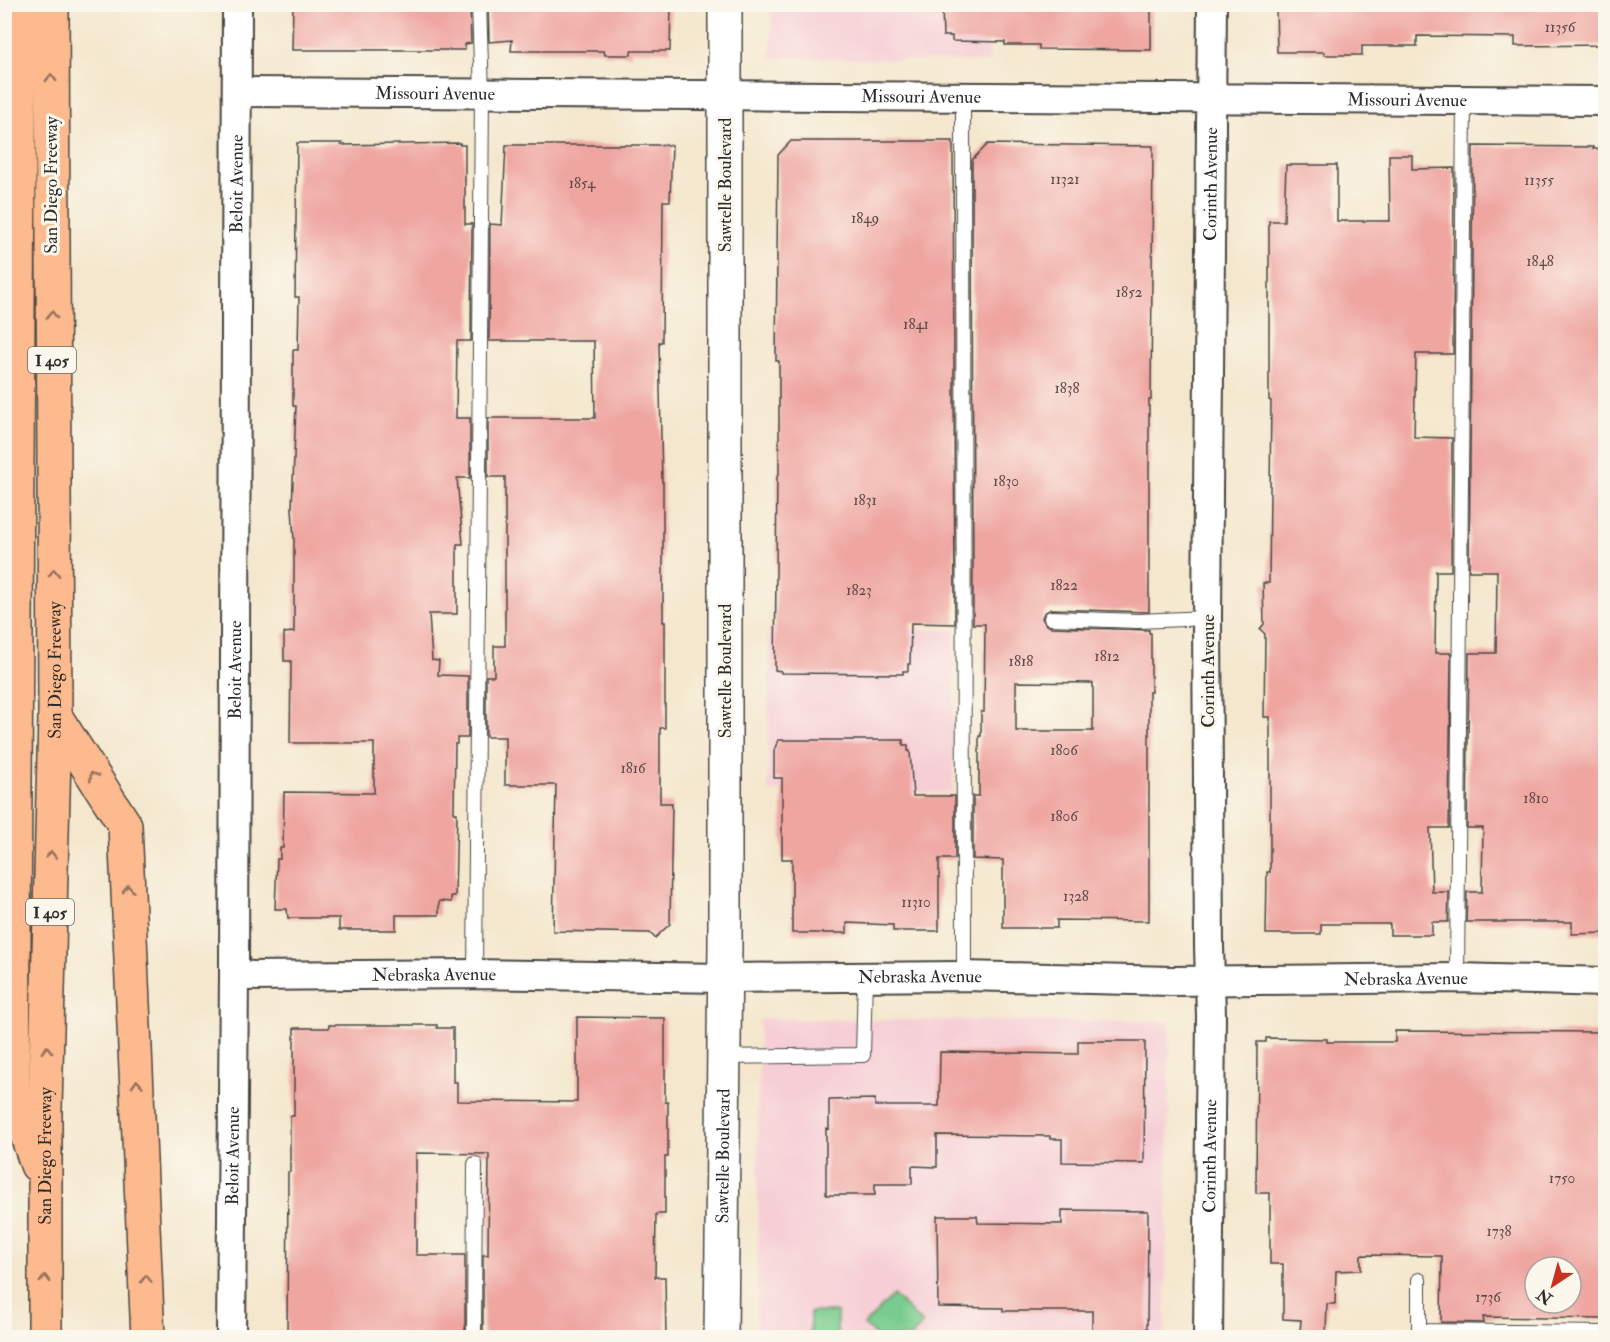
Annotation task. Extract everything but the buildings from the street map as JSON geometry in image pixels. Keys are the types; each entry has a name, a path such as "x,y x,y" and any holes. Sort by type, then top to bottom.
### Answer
{"highway":[{"path":"20,4 13,1095 46,1192"},
{"name":"San Diego Freeway","path":"45,1338 45,1109 55,716 51,4"},
{"path":"55,716 125,825 148,1338"}],"street":[{"name":"Beloit Avenue","path":"231,1338 237,4"},
{"name":"Sawtelle Boulevard","path":"721,1338 724,1057 725,4"},
{"name":"Corinth Avenue","path":"1208,1338 1211,1028 1208,618 1212,4"},
{"name":"Missouri Avenue","path":"237,92 1605,101"},
{"name":"Nebraska Avenue","path":"234,976 475,974 724,978 964,976 1160,981 1457,978 1605,982"}],"lane":[{"path":"475,974 482,93 479,4"},
{"path":"963,96 964,976"},
{"path":"1457,978 1464,100"},
{"path":"1051,618 1138,621 1208,618"},
{"path":"724,1057 863,1055 865,977"},
{"path":"474,1338 475,1164"},
{"path":"1419,1280 1419,1331 1605,1333"}],"shaded area":[{"path":"772,5 988,5 989,62 771,57"},
{"path":"769,628 954,630 953,793 768,791"},
{"path":"759,1019 1170,1022 1165,1337 757,1338"}],"green space":[{"path":"893,1295 923,1324 911,1337 877,1337 864,1325"},
{"path":"810,1312 837,1312 837,1337 810,1337"}]}
